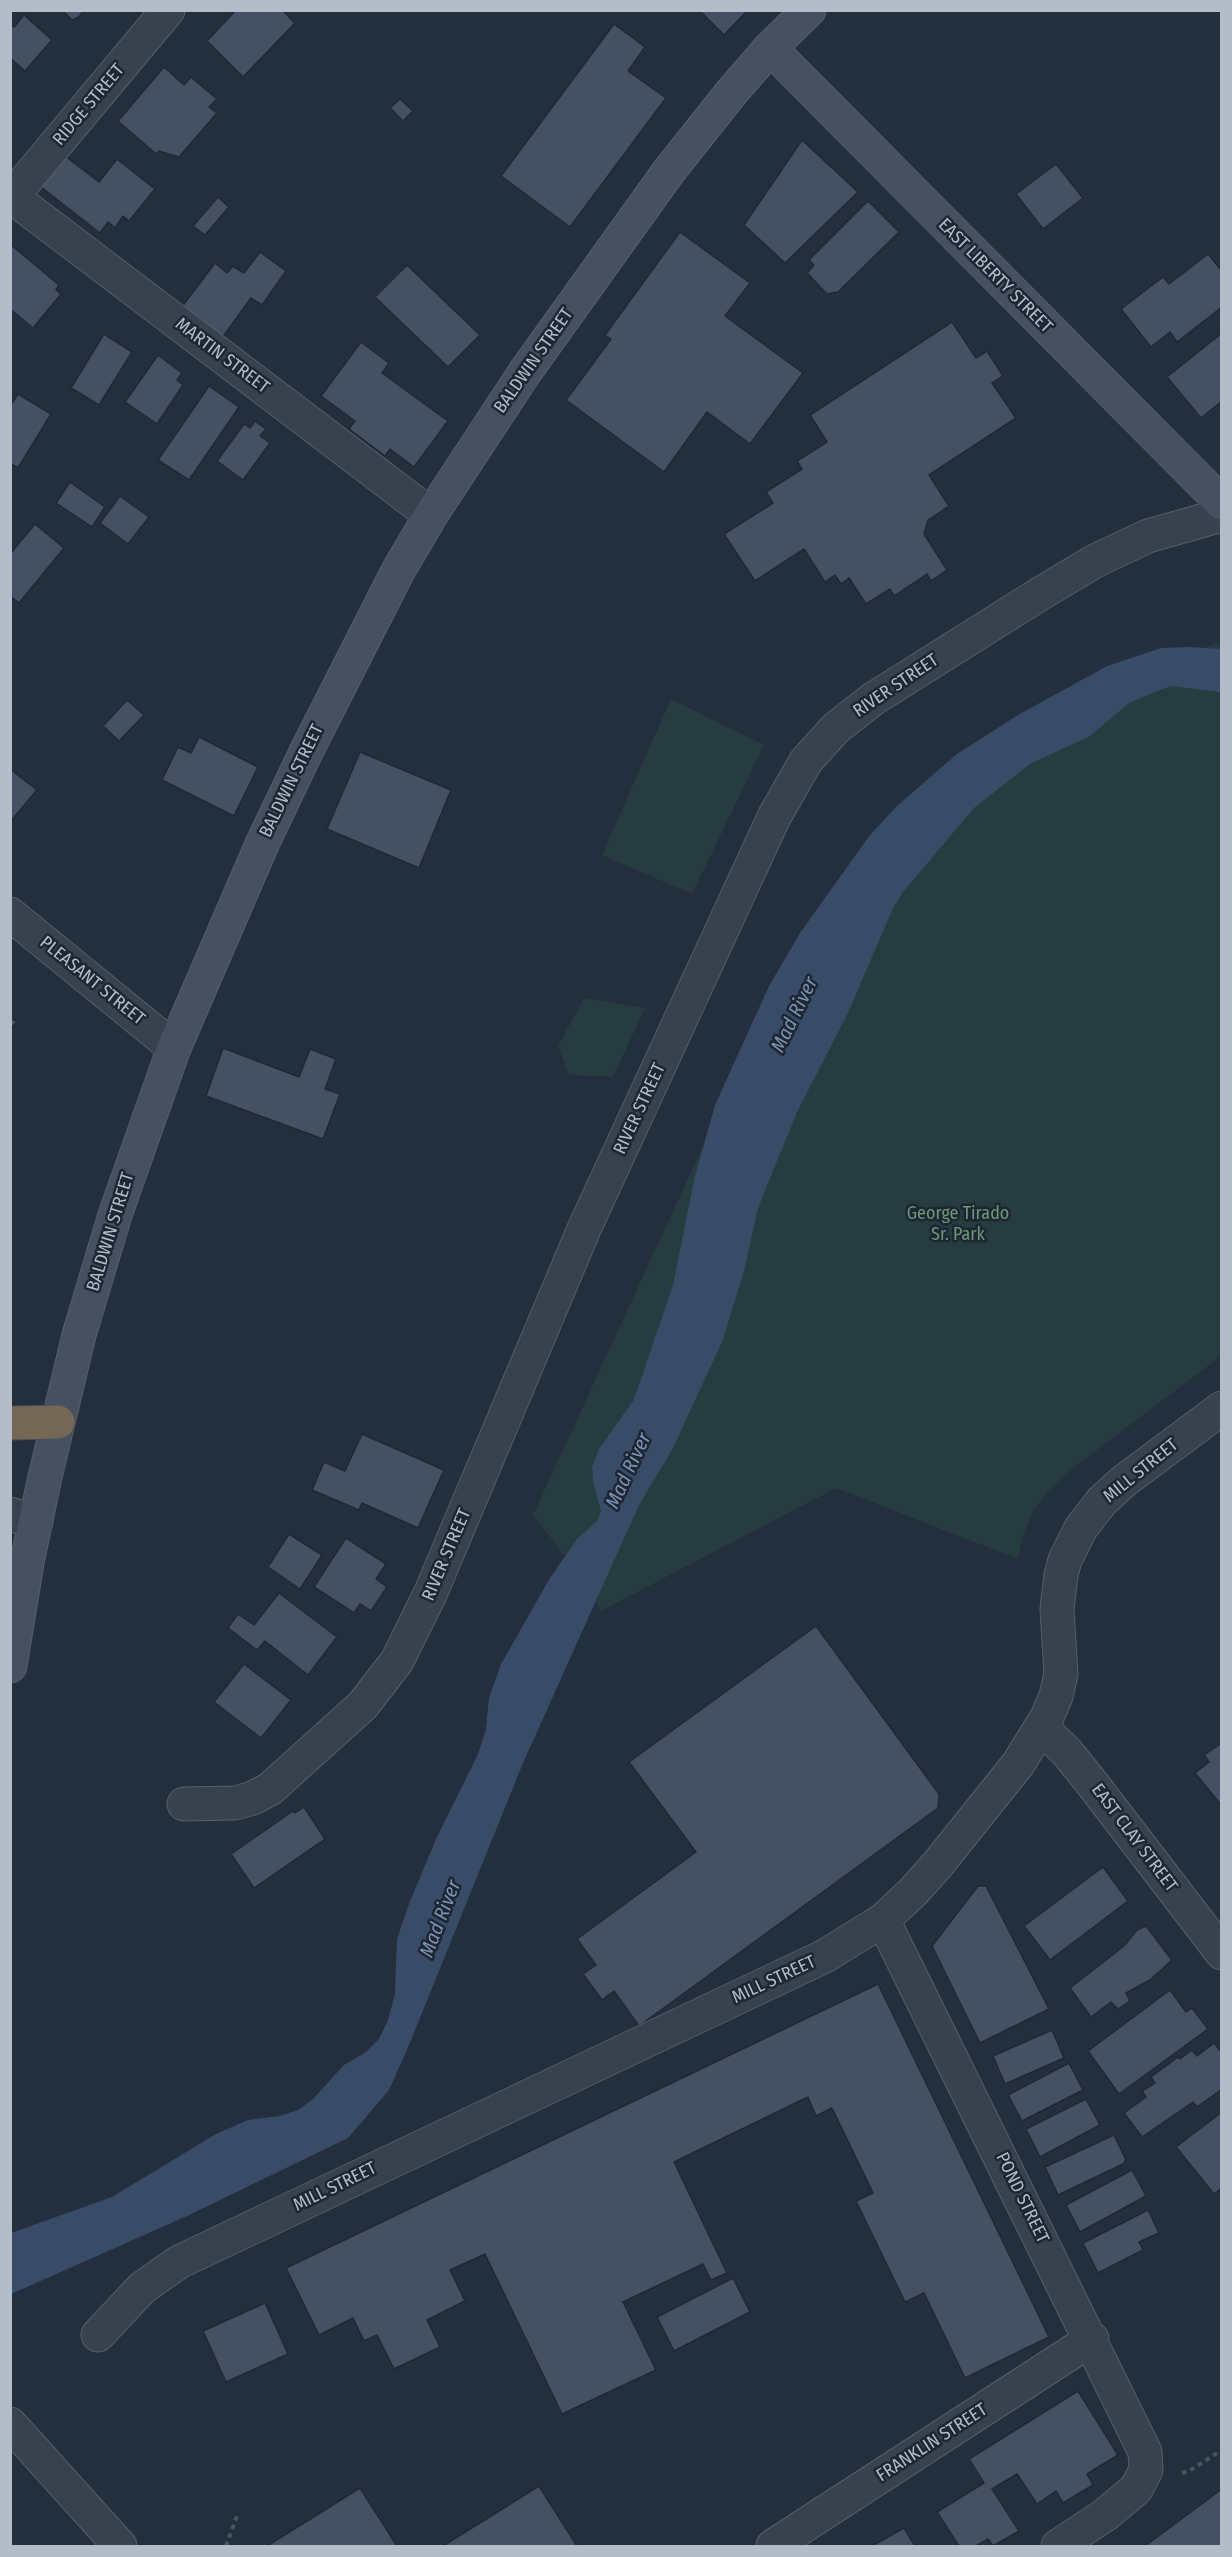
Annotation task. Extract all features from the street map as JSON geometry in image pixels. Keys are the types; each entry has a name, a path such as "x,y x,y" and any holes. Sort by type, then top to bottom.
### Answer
{"highway":[{"path":"10,1423 58,1422"}],"main road":[{"name":"BALDWIN STREET","path":"10,1666 23,1518 58,1422 79,1335 115,1215 174,1048 258,852 297,771 355,652 431,515 525,372 669,171 770,48 810,10"},
{"name":"EAST LIBERTY STREET","path":"770,48 1221,503"}],"street":[{"name":"RIDGE STREET","path":"11,198 168,10"},
{"name":"MARTIN STREET","path":"11,198 431,515"},
{"name":"RIVER STREET","path":"184,1804 235,1803 253,1798 270,1789 363,1705 397,1661 431,1592 584,1229 774,817 806,761 836,728 873,699 1095,561 1148,536 1221,515"},
{"name":"PLEASANT STREET","path":"10,914 174,1048"},
{"name":"MILL STREET","path":"98,2335 142,2288 179,2262 825,1956 883,1920 914,1892 938,1864 1018,1764 1041,1728 1056,1696 1061,1674 1058,1609 1061,1575 1065,1560 1081,1528 1102,1502 1124,1481 1221,1408"},
{"name":"EAST CLAY STREET","path":"1041,1728 1066,1751 1091,1782 1221,1953"},
{"name":"POND STREET","path":"883,1920 1092,2339 1145,2452 1146,2470 1143,2480 1123,2502 1059,2547"},
{"name":"FRANKLIN STREET","path":"773,2547 1092,2339"},
{"path":"10,2424 120,2547"}],"path":[{"path":"226,2547 237,2516"}],"green space":[{"name":"George Tirado Sr. Park","path":"1216,643 1221,646 1221,1356 1065,1474 1047,1492 1033,1511 1023,1535 1018,1559 836,1488 601,1611 564,1555 533,1515 740,1066 795,955 1104,693"},
{"path":"671,699 764,745 692,894 602,855"},
{"path":"584,998 645,1008 613,1077 569,1075 558,1046"}],"water":[{"name":"Mad River","path":"1161,648 1221,649 1221,692 1171,686 1155,692 1129,703 1090,736 1030,764 974,808 903,892 894,906 848,1013 797,1112 758,1208 744,1271 722,1342 673,1448 639,1505 523,1763 389,2090 348,2138 187,2216 11,2294 11,2233 112,2197 216,2134 248,2120 280,2116 298,2110 313,2099 344,2065 366,2052 379,2039 388,2020 395,1994 397,1939 437,1837 478,1754 486,1729 489,1698 501,1664 550,1578 578,1538 597,1521 601,1511 593,1482 592,1467 599,1449 633,1401 638,1388 673,1285 695,1176 715,1105 769,986 800,933 870,835 898,805 957,754 1018,715 1107,666"}],"building":[{"path":"62,10 84,10 79,17 72,20"},
{"path":"236,10 282,10 295,23 243,77 207,41"},
{"path":"699,10 748,10 724,35"},
{"path":"24,15 52,40 25,71 10,58 10,24 14,27"},
{"path":"614,24 645,47 628,71 666,98 570,227 501,176"},
{"path":"164,67 184,85 191,77 217,99 209,107 217,113 179,157 159,151 156,154 118,121"},
{"path":"400,99 413,111 403,121 390,108"},
{"path":"802,140 858,192 785,263 744,225"},
{"path":"65,156 99,182 117,159 155,189 129,221 123,216 115,228 108,222 100,233 41,187"},
{"path":"1056,164 1083,198 1043,229 1016,194"},
{"path":"218,197 229,207 205,235 193,226"},
{"path":"868,201 899,232 838,292 827,294 807,273 814,265 809,260"},
{"path":"680,232 750,283 725,316 803,373 750,444 707,412 664,472 566,400 611,339 605,335"},
{"path":"10,244 59,285 56,290 61,294 33,328 10,309"},
{"path":"260,252 286,271 262,305 251,298 222,338 181,308 215,263 227,273 233,266 244,273"},
{"path":"1208,254 1222,271 1222,307 1177,342 1170,332 1151,347 1121,309 1163,277 1169,284"},
{"path":"407,265 480,335 448,367 375,297"},
{"path":"952,322 976,358 987,351 1003,376 992,383 1016,418 929,475 949,506 928,520 924,534 947,570 931,581 927,574 894,596 890,589 866,604 849,578 841,584 835,575 825,582 804,549 755,581 724,534 773,503 766,492 802,469 797,461 827,442 810,415"},
{"path":"1222,333 1222,401 1201,418 1167,377"},
{"path":"104,334 132,352 99,405 71,388"},
{"path":"361,342 389,363 382,373 448,421 414,467 390,449 385,456 349,429 355,421 321,396"},
{"path":"158,355 182,373 177,380 183,385 157,424 125,402"},
{"path":"209,386 239,407 189,480 158,460"},
{"path":"18,394 51,414 18,468 10,463 10,406"},
{"path":"255,421 266,429 260,436 270,443 243,480 217,461 244,424 250,428"},
{"path":"70,482 105,507 92,527 56,503"},
{"path":"120,496 149,517 128,544 100,523"},
{"path":"35,524 64,548 19,603 10,596 10,554"},
{"path":"127,700 144,715 119,741 103,726"},
{"path":"199,737 258,767 234,816 162,780 178,747 191,753"},
{"path":"360,752 451,790 419,868 327,829"},
{"path":"10,769 37,790 10,822"},
{"path":"10,1017 17,1022 10,1029"},
{"path":"223,1048 299,1077 310,1049 336,1059 325,1089 340,1094 323,1139 206,1096"},
{"path":"362,1434 444,1470 418,1528 362,1503 359,1510 312,1490 324,1462 345,1471"},
{"path":"289,1534 322,1555 300,1589 268,1567"},
{"path":"346,1538 386,1564 376,1579 387,1587 371,1611 360,1604 354,1613 314,1587"},
{"path":"279,1593 337,1637 308,1675 265,1641 257,1650 228,1628 238,1614 254,1625"},
{"path":"816,1626 939,1794 938,1808 639,2026 614,1991 602,2000 583,1974 596,1965 577,1939 696,1852 629,1762"},
{"path":"244,1664 291,1700 261,1738 214,1702"},
{"path":"1222,1743 1222,1806 1195,1773 1209,1762 1204,1755"},
{"path":"304,1807 325,1839 254,1888 231,1854 293,1811 295,1813"},
{"path":"1103,1867 1128,1901 1050,1960 1024,1926"},
{"path":"978,1886 986,1886 1049,2009 980,2043 932,1946"},
{"path":"1146,1926 1172,1960 1150,1980 1126,1993 1130,2001 1118,2009 1111,2002 1091,2017 1070,1988 1124,1946 1137,1930"},
{"path":"878,1984 1049,2337 965,2378 924,2293 905,2302 856,2201 873,2193 832,2108 816,2116 808,2097 674,2162 727,2273 711,2280 703,2264 623,2302 656,2370 562,2414 485,2254 450,2270 465,2301 427,2320 440,2347 394,2369 377,2335 364,2341 353,2318 319,2335 286,2268"},
{"path":"1170,1990 1186,2012 1192,2008 1208,2029 1119,2094 1088,2051"},
{"path":"1052,2030 1064,2058 1005,2084 993,2056"},
{"path":"1214,2043 1222,2053 1222,2089 1197,2107 1193,2102 1142,2137 1124,2113 1146,2097 1142,2091 1155,2083 1151,2077 1178,2057 1180,2059 1192,2050 1197,2056"},
{"path":"1069,2063 1083,2090 1022,2121 1008,2095"},
{"path":"1086,2099 1100,2125 1040,2157 1026,2129"},
{"path":"1222,2112 1222,2188 1214,2194 1176,2147"},
{"path":"1114,2135 1126,2160 1123,2164 1058,2195 1045,2167"},
{"path":"1132,2170 1146,2196 1080,2232 1066,2205"},
{"path":"1148,2210 1159,2233 1139,2242 1143,2250 1098,2273 1083,2243"},
{"path":"733,2278 750,2312 674,2351 657,2317"},
{"path":"265,2303 288,2354 226,2382 203,2331"},
{"path":"1078,2391 1118,2455 1087,2474 1093,2485 1063,2503 1056,2491 1037,2504 1017,2474 992,2489 1019,2531 993,2546 988,2539 976,2546 959,2546 937,2512 984,2483 969,2459"},
{"path":"539,2486 577,2546 443,2546"},
{"path":"360,2488 397,2546 267,2546"},
{"path":"1222,2489 1222,2546 1145,2546"},
{"path":"904,2528 915,2546 872,2546"}]}
